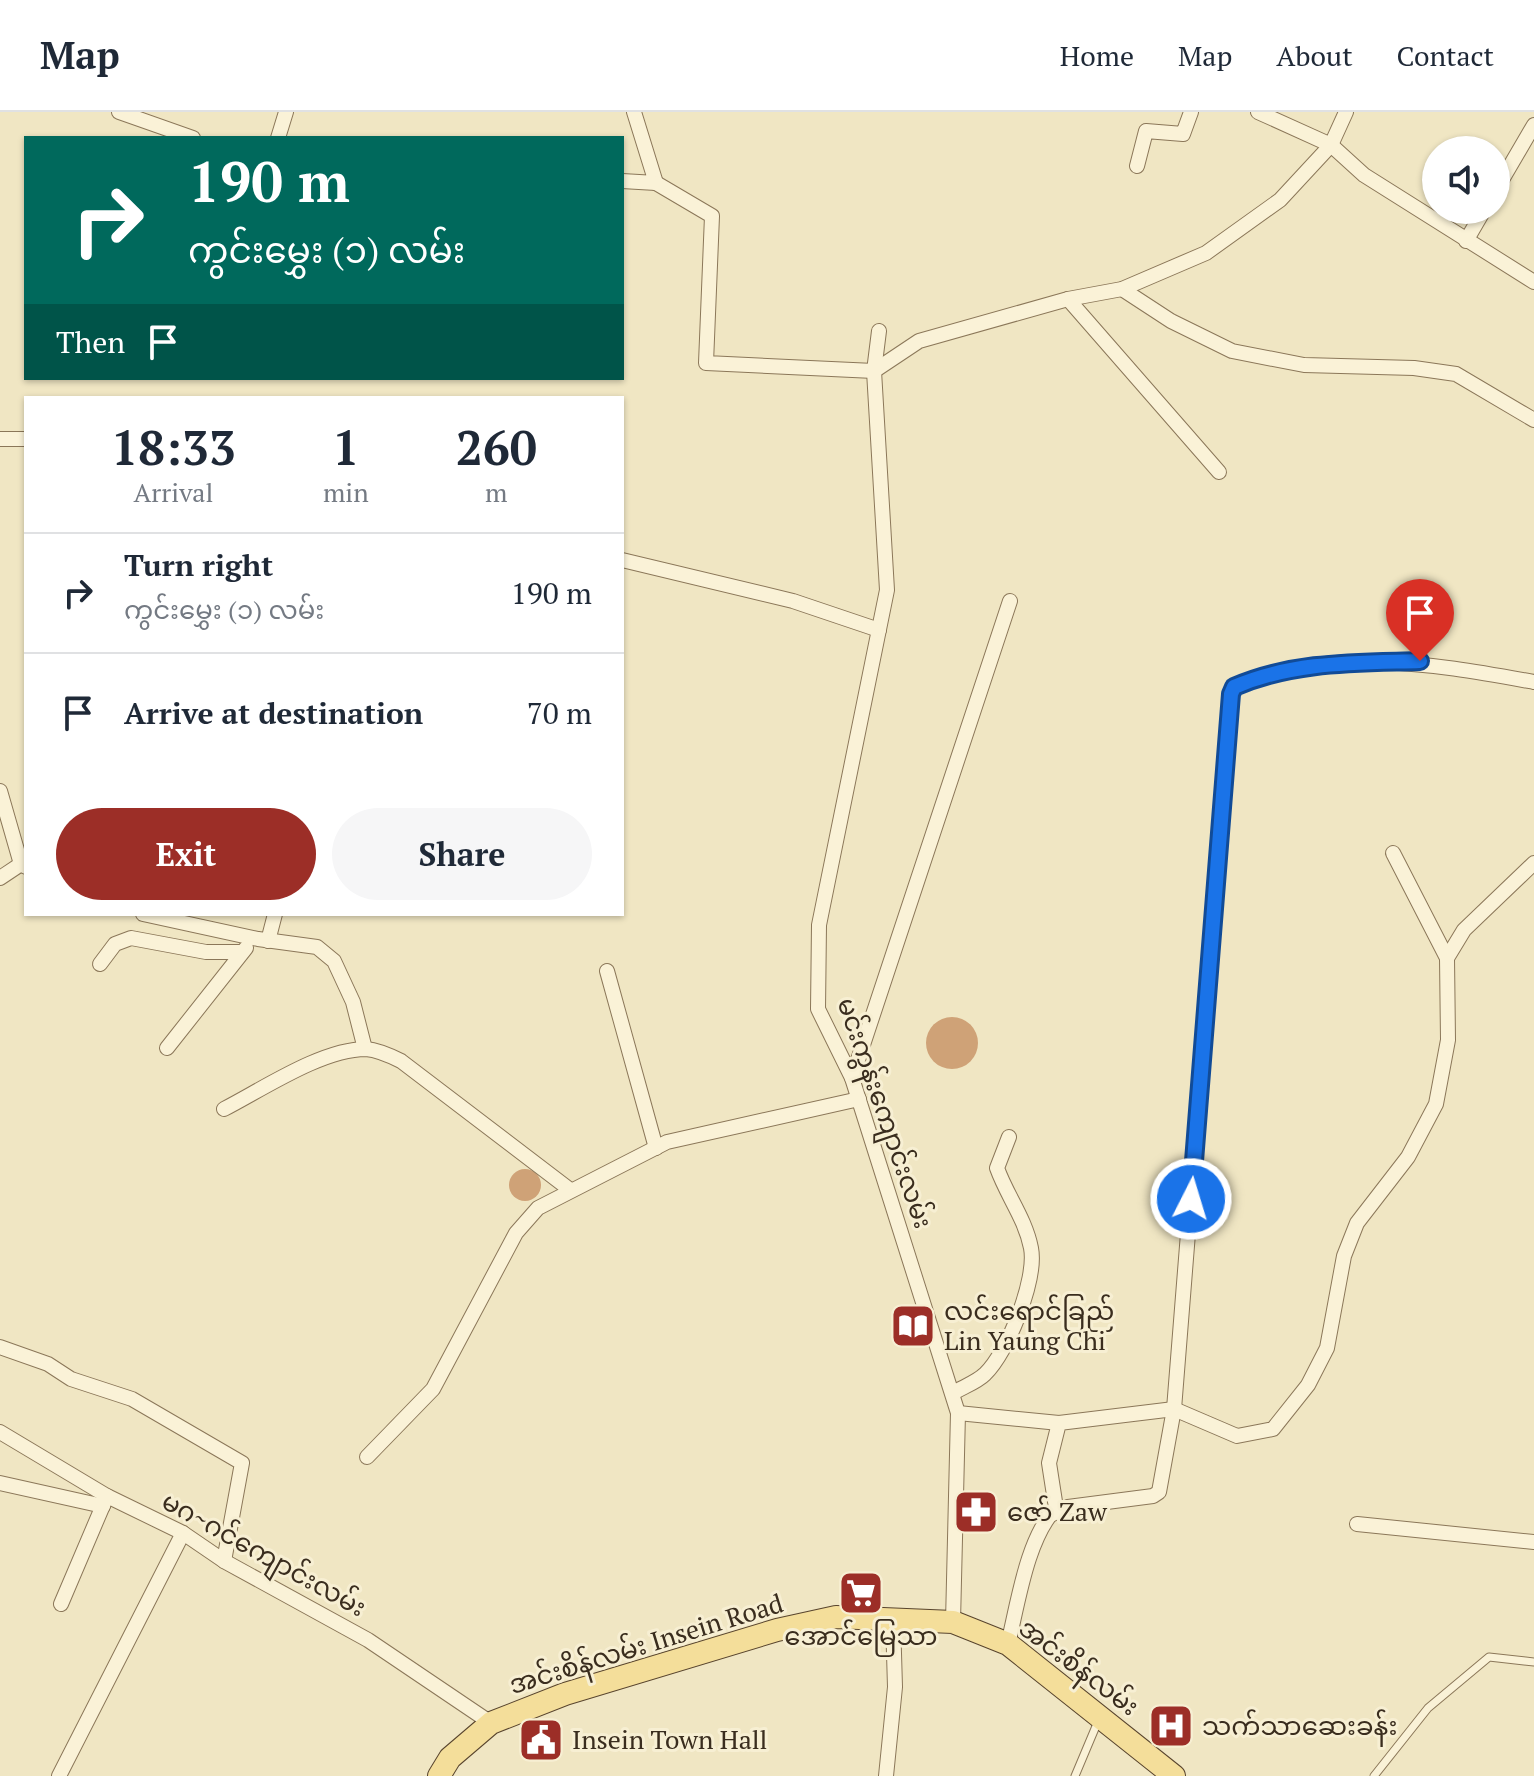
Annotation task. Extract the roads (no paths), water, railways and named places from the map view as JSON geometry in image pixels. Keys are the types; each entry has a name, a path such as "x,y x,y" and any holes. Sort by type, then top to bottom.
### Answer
{"main road":[{"name":"အင်းစိန်လမ်း Insein Road","path":"439,1776 450,1758 491,1723 565,1694 777,1630 836,1617 893,1620"},
{"name":"အင်းစိန်လမ်း","path":"893,1620 953,1622 1008,1644 1174,1776"}],"street":[{"path":"119,112 187,136"},
{"path":"279,136 286,112"},
{"path":"634,112 656,183"},
{"path":"1137,166 1146,131 1183,134 1191,112"},
{"path":"1258,112 1331,145 1364,175 1534,282"},
{"path":"624,181 656,183 712,216 706,363 874,371 919,341 1068,299 1122,289 1206,253 1280,200 1331,145 1346,112"},
{"path":"1510,166 1534,125"},
{"path":"1466,241 1476,224"},
{"path":"1122,289 1171,321 1232,351 1304,365 1414,368 1456,374 1534,420"},
{"path":"1068,299 1219,472"},
{"name":"မင်းကွန်းကျောင်းလမ်း","path":"879,331 874,371 887,590 819,925 818,1009 852,1078 958,1413 953,1622"},
{"path":"0,439 24,439"},
{"path":"624,560 793,601 879,630"},
{"path":"852,1078 1010,601"},
{"path":"1048,1516 1068,1507 1157,1495 1174,1409 1231,694 1234,687 1249,680 1315,664 1420,661 1534,682"},
{"path":"0,791 23,866 0,878"},
{"path":"958,1413 1059,1423 1174,1409 1237,1436 1273,1429 1308,1385 1327,1348 1344,1256 1357,1223 1408,1157 1436,1104 1448,1040 1447,958 1393,853"},
{"path":"1447,958 1464,930 1534,863"},
{"path":"152,916 263,940 317,947 334,961 353,1002 365,1049"},
{"path":"167,1048 242,952 263,940 274,916"},
{"path":"100,964 115,944 131,938 206,952 242,952"},
{"path":"607,971 656,1148"},
{"path":"224,1109 319,1060 365,1049 401,1061 569,1189"},
{"path":"367,1457 433,1389 516,1233 538,1208 569,1189 656,1148 859,1099"},
{"path":"953,1393 984,1376 997,1359 1028,1283 1032,1251 1029,1239 1022,1216 997,1168 1009,1137"},
{"path":"0,1347 48,1364 71,1379 132,1399 242,1463 224,1561"},
{"path":"1008,1644 1027,1566 1048,1516 1056,1508 1049,1463 1059,1423"},
{"path":"0,1432 105,1501 61,1604"},
{"name":"မဂ~ဂင်ကျောင်းလမ်း","path":"0,1483 105,1501 183,1533 224,1561 368,1640 491,1723"},
{"path":"1357,1524 1534,1542"},
{"path":"59,1776 183,1533"},
{"path":"886,1776 895,1687 893,1620"}],"lane":[{"path":"1374,1776 1428,1708 1489,1657 1534,1662"},
{"path":"1075,1776 1101,1716"}],"place":[{"name":"လင်းရောင်ခြည် Lin Yaung Chi","path":"913,1326"},
{"name":"ဇော် Zaw","path":"976,1512"},
{"name":"အောင်မြေသာ","path":"861,1593"},
{"name":"သက်သာဆေးခန်း","path":"1171,1726"},
{"name":"Insein Town Hall","path":"541,1740"}]}
